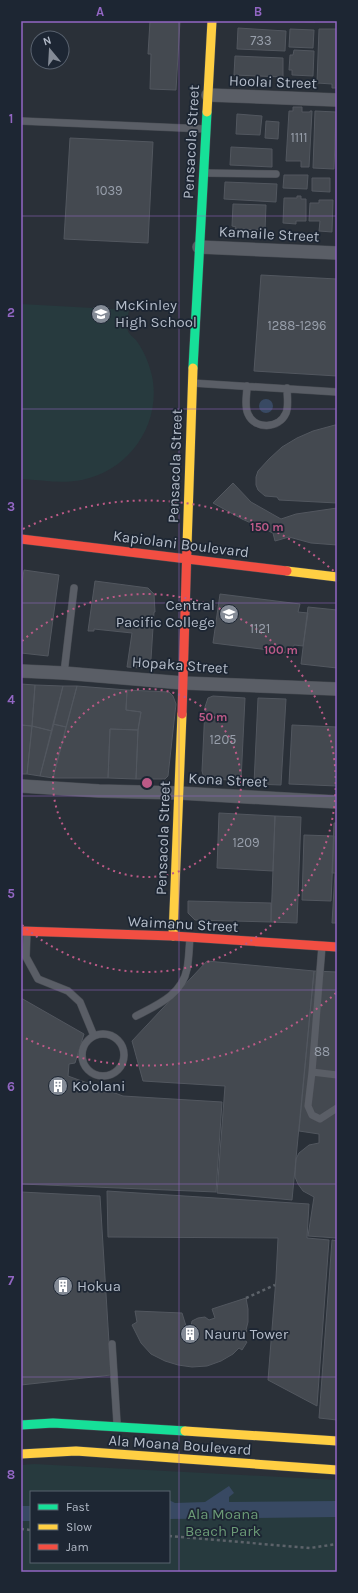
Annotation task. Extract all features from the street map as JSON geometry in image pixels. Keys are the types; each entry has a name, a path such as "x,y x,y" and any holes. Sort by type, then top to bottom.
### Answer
{"main road":[{"name":"Pensacola Street","path":"173,936 192,383 212,21"},
{"name":"Kapiolani Boulevard","path":"21,539 337,577"},
{"name":"Waimanu Street","path":"23,932 173,936 337,947"},
{"name":"Ala Moana Boulevard","path":"21,1425 53,1423 118,1426 337,1441"},
{"name":"Ala Moana Boulevard","path":"21,1454 76,1451 337,1470"}],"street":[{"name":"Hoolai Street","path":"208,95 337,100"},
{"name":"Kamaile Street","path":"199,247 337,253"},
{"name":"Hopaka Street","path":"21,671 64,672 182,683 337,689"},
{"name":"Kona Street","path":"21,786 337,802"}],"lane":[{"path":"21,121 206,129"},
{"path":"204,173 276,174"},
{"path":"192,383 337,392"},
{"path":"247,386 246,407 248,414 257,423 263,426 276,424 282,420 286,414 287,388"},
{"path":"64,672 74,588"},
{"path":"23,932 26,957 38,979 68,991 80,1002 94,1036"},
{"path":"136,1016 162,1003 180,987 187,970 190,937"},
{"path":"322,946 308,1106 312,1115 320,1119 337,1108"},
{"path":"101,1034 108,1035 120,1042 123,1049 123,1063 114,1074 100,1076 93,1074 83,1064 82,1051 88,1040 94,1036 101,1034"},
{"path":"312,1072 337,1075"},
{"path":"112,1344 118,1426"}],"path":[{"path":"246,1298 275,1286"},
{"path":"170,1536 310,1548 337,1544"}],"green space":[{"path":"21,304 129,310 127,329 144,353 152,376 154,394 152,411 147,428 138,443 127,456 114,467 99,475 82,480 67,482 21,479"},
{"name":"Ala Moana Beach Park","path":"34,1464 337,1480 337,1572 21,1572 21,1465"}],"water":[{"path":"263,399 269,399 273,403 273,409 269,413 263,413 259,409 259,403"},
{"path":"229,1486 234,1493 229,1497 229,1502 337,1501 337,1517 170,1519 170,1500 175,1503 205,1502"},
{"path":"21,1506 30,1506 30,1521 21,1521"}],"building":[{"path":"150,21 180,21 176,90 150,89 151,54 148,54"},
{"path":"290,21 315,21 315,22"},
{"path":"238,28 286,31 285,51 237,49"},
{"path":"290,29 314,30 313,48 289,47"},
{"path":"319,29 337,29 337,88 332,88 332,84 317,83"},
{"path":"294,50 314,51 313,76 292,75 292,70 289,70 290,55 293,55"},
{"path":"235,56 283,58 283,77 234,75"},
{"path":"293,107 302,107 302,112 312,111 309,167 301,167 301,161 286,161 289,111 293,111"},
{"path":"315,111 336,112 334,169 313,168"},
{"path":"237,114 262,116 260,135 236,134"},
{"path":"266,121 279,122 278,139 265,138"},
{"path":"70,138 153,142 148,243 64,239"},
{"path":"231,147 272,149 272,167 230,165"},
{"path":"284,175 308,175 307,189 283,188"},
{"path":"312,178 330,178 330,192 312,191"},
{"path":"225,182 277,184 276,202 224,199"},
{"path":"297,196 301,196 301,199 306,199 306,221 296,221 296,224 283,223 284,198 297,198"},
{"path":"319,200 333,200 332,232 319,231 320,221 309,221 310,203 319,203"},
{"path":"233,204 266,205 265,230 235,229 236,227 232,226"},
{"path":"261,275 337,279 337,376 254,371"},
{"path":"337,425 337,503 279,500 277,497 265,496 258,490 256,485 256,477 258,471 282,447 313,431"},
{"path":"233,483 251,502 281,519 296,514 337,508 337,545 311,543 289,537 275,541 273,533 242,519 213,503"},
{"path":"24,570 59,575 48,656 21,653 21,589"},
{"path":"95,581 148,588 154,594 155,612 151,659 148,666 142,668 127,667 132,633 94,629 94,631 88,631"},
{"path":"220,594 300,604 298,612 308,613 303,646 294,645 293,653 213,643"},
{"path":"308,607 337,610 337,668 301,664"},
{"path":"21,684 35,685 32,726 21,725"},
{"path":"35,685 63,686 52,731 32,726"},
{"path":"63,686 77,686 66,727 53,724"},
{"path":"77,686 127,690 126,710 141,712 138,730 110,729 108,778 53,778"},
{"path":"127,690 169,692 173,696 176,704 168,776 165,779 136,779 138,730 141,712 126,710"},
{"path":"213,696 245,698 241,781 204,778 202,771 205,707 208,698"},
{"path":"258,698 286,699 281,785 254,784"},
{"path":"53,724 66,727 53,778 40,776"},
{"path":"21,725 32,726 27,774 21,774"},
{"path":"292,725 337,727 337,786 289,784"},
{"path":"32,726 52,731 40,776 27,774"},
{"path":"110,729 138,730 136,779 108,778"},
{"path":"219,813 275,816 273,871 217,868"},
{"path":"275,816 301,817 297,923 271,922"},
{"path":"334,823 337,823 337,873 332,873"},
{"path":"304,835 334,836 331,901 302,900"},
{"path":"335,873 337,873 337,923 332,923"},
{"path":"188,901 271,903 271,922 195,920 188,913"},
{"path":"207,961 314,971 292,1200 217,1193 225,1086 143,1081 132,1041"},
{"path":"314,971 337,972 337,1238 308,1236 314,1197 303,1191 295,1177 296,1159 299,1153 309,1145 319,1143 319,1134 299,1131"},
{"name":"Ko'olani","path":"21,998 84,1034 75,1063 69,1064 68,1076 123,1096 222,1102 216,1192 21,1184"},
{"path":"107,1191 309,1204 307,1238 329,1240 317,1406 268,1380 278,1238 108,1237"},
{"name":"Hokua","path":"21,1192 100,1196 111,1375 21,1385"},
{"path":"332,1240 337,1241 337,1420 319,1418"},
{"name":"Nauru Tower","path":"246,1298 248,1309 247,1331 241,1338 247,1342 242,1350 239,1348 233,1354 221,1361 207,1366 192,1367 178,1365 165,1361 151,1354 141,1343 132,1325 137,1322 135,1311 182,1313 186,1326 191,1326 192,1321 198,1318 205,1317 209,1320 215,1318 212,1309"}],"traffic: fast":[{"path":"193,368 207,112"},
{"path":"21,1425 53,1423 185,1431"}],"traffic: slow":[{"path":"207,112 212,21"},
{"path":"187,546 193,368"},
{"path":"287,571 337,577"},
{"path":"173,936 182,714"},
{"path":"185,1431 337,1441"},
{"path":"21,1454 76,1451 337,1470"}],"traffic: jam":[{"path":"21,539 287,571"},
{"path":"182,714 187,546"},
{"path":"21,931 173,936 337,947"}],"place":[{"name":"McKinley High School","path":"101,314"},
{"name":"Central Pacific College","path":"229,614"},
{"name":"Ko'olani","path":"58,1086"},
{"name":"Hokua","path":"63,1286"},
{"name":"Nauru Tower","path":"190,1334"}]}
